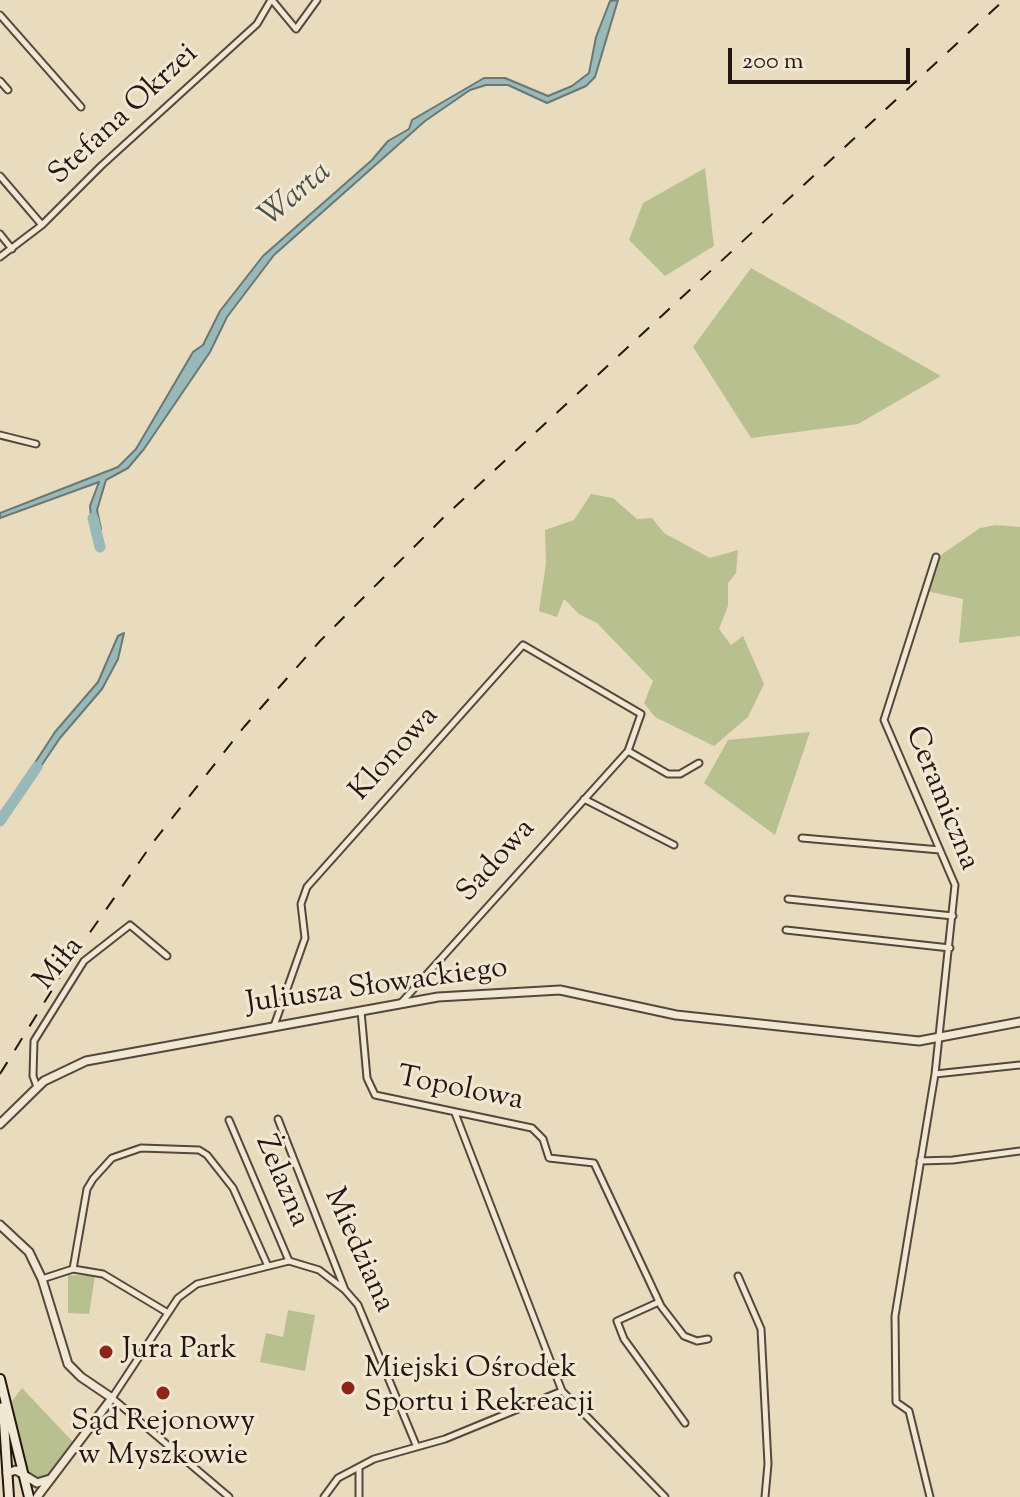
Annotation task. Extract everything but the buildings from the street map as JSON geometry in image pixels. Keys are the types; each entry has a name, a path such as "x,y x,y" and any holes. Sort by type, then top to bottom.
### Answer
{"main road":[{"path":"1,1383 8,1439 3,1474 9,1497"},
{"path":"1,1383 29,1497"}],"street":[{"path":"272,0 296,29 317,0"},
{"name":"Stefana Okrzei","path":"0,257 42,225 101,166 257,24 272,0"},
{"path":"0,15 81,107"},
{"path":"0,81 8,90"},
{"path":"0,176 42,225"},
{"path":"1,235 11,247"},
{"path":"0,435 36,444"},
{"name":"Ceramiczna","path":"930,1497 909,1411 896,1402 895,1316 935,1074 955,885 884,720 936,557"},
{"name":"Klonowa","path":"274,1026 306,931 301,904 307,887 523,645 641,714"},
{"name":"Sadowa","path":"401,1003 628,751 641,714"},
{"path":"628,751 668,774 680,774 699,763"},
{"path":"584,799 674,845"},
{"path":"802,838 941,851"},
{"path":"788,899 953,916"},
{"name":"Miła","path":"37,1087 33,1076 34,1041 84,961 130,925 167,956"},
{"path":"786,930 950,948"},
{"name":"Juliusza Słowackiego","path":"0,1124 37,1087 86,1061 401,1003 552,989 695,1018 911,1041 938,1039 1020,1022"},
{"name":"Topolowa","path":"361,1010 367,1078 373,1092 383,1099 532,1128 543,1139 549,1158 589,1161 599,1168 659,1302 684,1336 697,1341 708,1339"},
{"path":"935,1074 1020,1065"},
{"path":"455,1113 562,1391 665,1497"},
{"name":"Miedziana","path":"278,1119 345,1290 358,1305 416,1445"},
{"name":"Żelazna","path":"229,1120 289,1261"},
{"path":"73,1269 87,1189 112,1158 128,1150 152,1147 199,1150 211,1160 233,1188 267,1264"},
{"path":"920,1161 1020,1151"},
{"path":"0,1225 29,1252 42,1279 68,1364 229,1497"},
{"path":"37,1497 112,1398 182,1293 197,1284 267,1264 289,1261 319,1270 345,1290"},
{"path":"42,1279 73,1269 103,1274 168,1313"},
{"path":"738,1276 761,1329 768,1464 765,1497"},
{"path":"659,1302 617,1321 624,1339 685,1423"},
{"path":"324,1497 329,1485 359,1467 416,1445 445,1439 562,1391"},
{"path":"359,1467 359,1497"},
{"path":"3,1474 13,1470 37,1483 53,1478"}],"green space":[{"path":"705,168 714,246 665,276 629,240 643,203"},
{"path":"751,268 941,376 858,424 751,438 693,347"},
{"path":"591,494 613,498 637,519 652,518 664,533 710,558 738,550 736,573 728,583 728,606 719,629 731,645 743,636 764,684 748,717 714,746 655,717 644,703 653,681 597,623 579,614 564,599 557,617 539,611 546,563 545,530 574,520"},
{"path":"996,525 1020,527 1020,636 959,643 963,599 927,591 941,555 980,528"},
{"path":"810,732 775,835 704,783 728,740"},
{"path":"68,1275 95,1276 89,1314 68,1313"},
{"path":"288,1310 315,1315 305,1371 260,1362 266,1333 283,1337"},
{"path":"22,1388 73,1442 48,1475 40,1479 29,1473 15,1424 12,1401"}],"water":[{"path":"618,0 595,77 586,86 547,103 508,85 486,85 470,90 425,121 274,255 227,317 210,352 144,449 128,468 106,480 97,510 101,529 94,535 90,506 99,482 0,518 0,513 118,467 136,449 193,352 203,345 220,311 263,256 372,160 388,141 409,129 412,120 484,78 505,78 548,96 572,86 589,73 596,37 610,1"},
{"path":"124,633 118,659 102,689 60,738 33,778 27,775 55,732 98,682 118,636"}],"waterway":[{"name":"Warta","path":"93,518 100,547"},
{"name":"Warta","path":"0,821 37,767"}],"railway":[{"path":"0,1074 70,961 154,841 244,727 320,641 444,517 1004,0"}],"place":[{"name":"Jura Park","path":"106,1352"},
{"name":"Miejski Ośrodek Sportu i Rekreacji","path":"348,1388"},
{"name":"Sąd Rejonowy w Myszkowie","path":"163,1393"}]}
